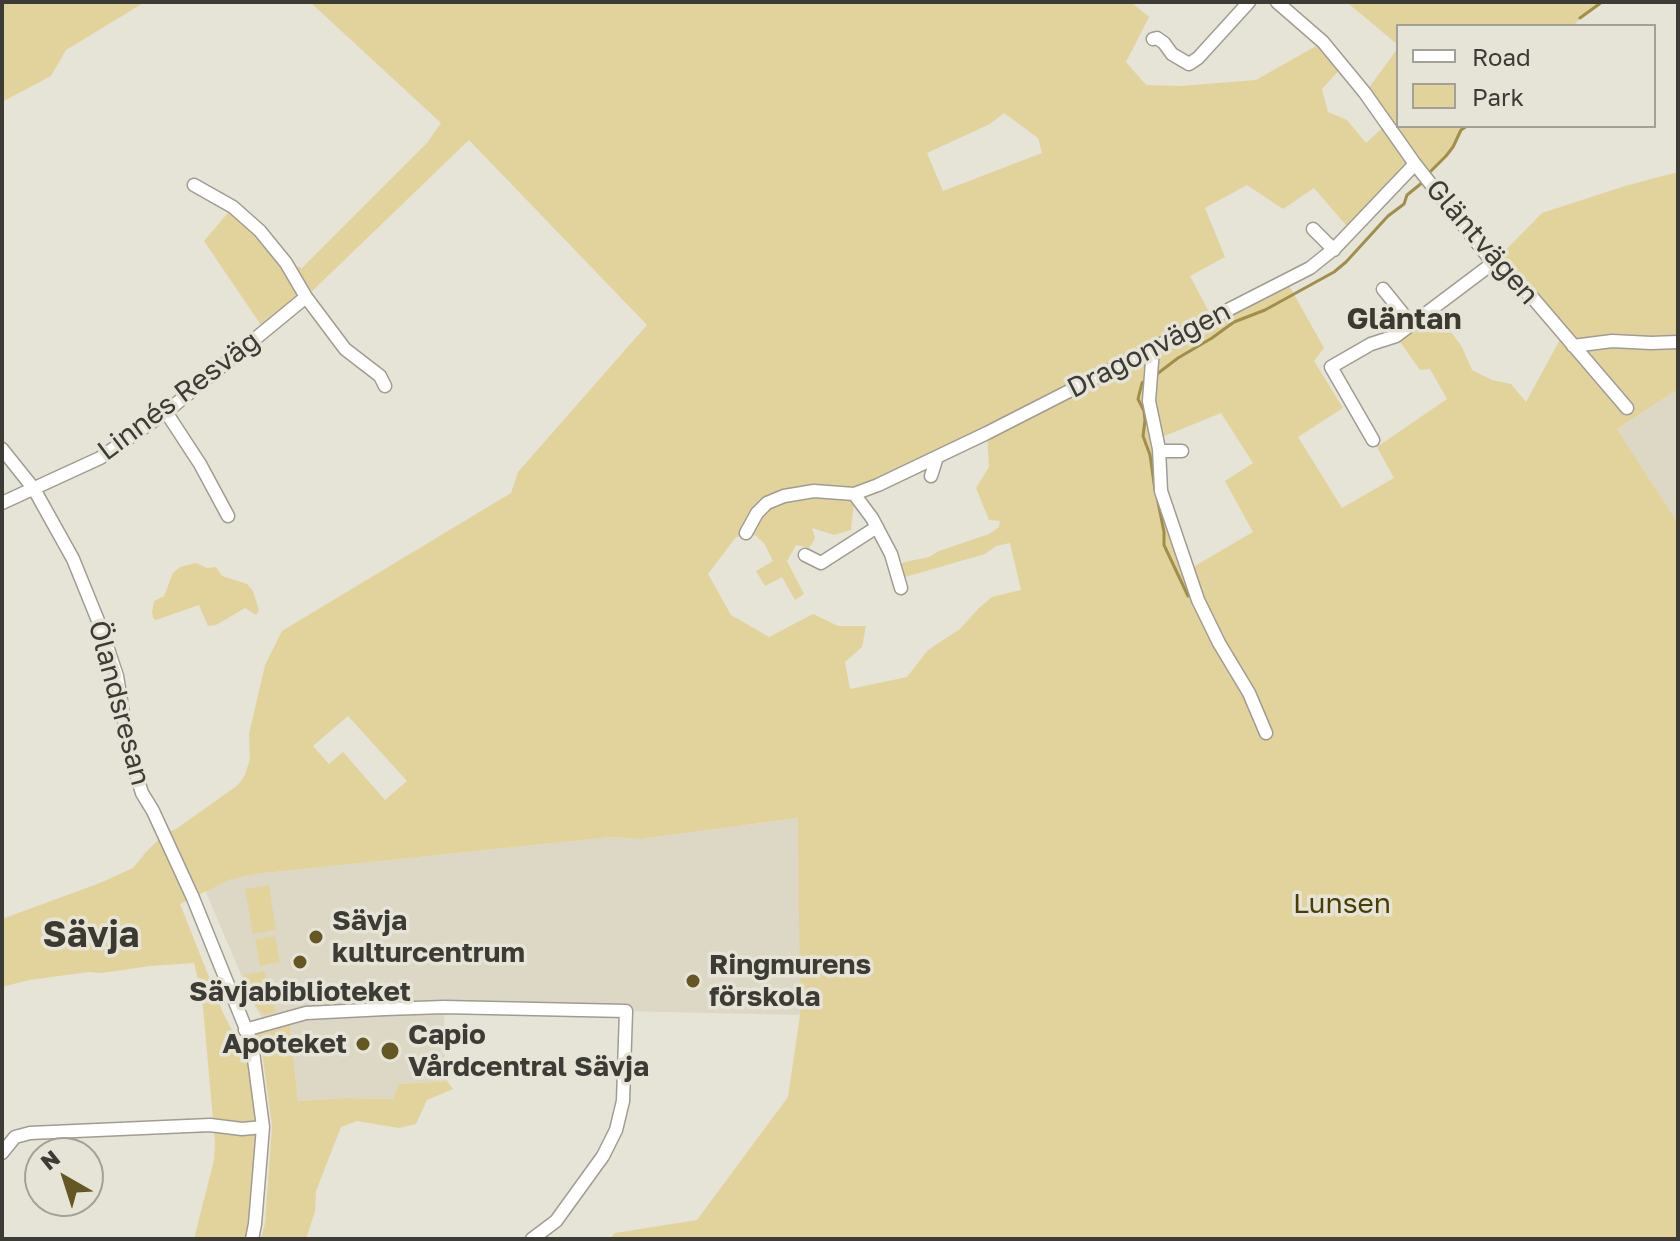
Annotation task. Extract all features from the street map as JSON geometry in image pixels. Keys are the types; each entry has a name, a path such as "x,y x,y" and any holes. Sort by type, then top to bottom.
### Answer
{"street":[{"name":"Gläntvägen","path":"1277,2 1323,42 1493,263 1532,297 1627,408"},
{"path":"1153,39 1157,38 1172,54 1189,64 1248,6"},
{"name":"Dragonvägen","path":"746,533 757,513 767,503 784,496 814,491 854,494 878,485 1310,268 1334,250 1415,164"},
{"path":"194,185 233,207 260,231 345,349 380,376 385,386"},
{"path":"1313,229 1334,250"},
{"path":"1373,440 1331,367 1376,349 1446,304 1493,263"},
{"path":"1383,289 1412,325"},
{"name":"Linnés Resväg","path":"2,503 100,458 166,412 306,297"},
{"path":"1573,346 1612,341 1678,342"},
{"path":"1153,349 1149,401 1159,451 1161,491 1198,600 1249,693 1266,733"},
{"path":"166,412 200,464 228,516"},
{"name":"Ölandsresan","path":"2,449 34,489 73,559 117,676 129,751 142,793 164,834 252,1044 263,1127 252,1239"},
{"path":"1159,451 1182,451"},
{"path":"931,476 937,457"},
{"path":"854,494 891,554 901,588"},
{"path":"805,555 821,563 864,542 877,527"},
{"path":"245,1030 309,1013 444,1007 626,1011 623,1101 616,1130 603,1156 556,1221 532,1239"},
{"path":"2,1153 15,1137 30,1133 210,1125 242,1129 263,1127"}],"shaded area":[{"path":"1678,389 1678,523 1617,429"},
{"path":"799,818 800,1015 444,1007 447,1081 399,1084 393,1099 298,1101 289,1017 264,1021 254,1005 205,890 255,874 611,837 641,839"}],"green space":[{"path":"2,2 145,2 66,50 51,76 2,102"},
{"name":"Lunsen","path":"310,2 1131,2 1149,17 1126,62 1146,85 1181,86 1256,80 1323,42 1343,66 1322,89 1328,112 1347,120 1366,143 1387,124 1365,93 1396,51 1396,128 1464,128 1453,147 1426,178 1416,165 1351,231 1314,188 1283,209 1247,185 1205,208 1225,257 1190,276 1209,312 1215,317 1286,280 1324,348 1314,361 1343,408 1298,437 1342,508 1394,478 1377,447 1447,399 1430,369 1420,370 1396,336 1434,309 1462,347 1472,370 1492,380 1511,384 1526,402 1563,334 1493,263 1542,213 1678,172 1678,389 1617,429 1678,523 1678,1239 609,1239 615,1233 697,1220 788,1097 800,1015 798,818 641,839 611,837 255,874 229,880 180,904 224,1015 249,1062 257,1123 245,1239 194,1239 214,1160 215,1142 202,996 194,963 89,972 2,987 2,919 133,868 164,834 176,829 238,785 250,759 249,734 265,665 282,631 511,493 518,472 647,325 469,140 306,297 265,331 204,241 233,207 286,263 302,268 427,143 441,123","holes":["1004,113 1038,138 1042,153 943,191 927,153 990,124","1221,413 1253,463 1225,481 1253,532 1188,570 1161,491 1157,439","987,434 989,467 976,488 989,520 1000,521 999,527 989,534 929,557 894,566 897,575 905,577 985,554 996,546 1010,543 1021,590 992,597 960,629 928,650 907,677 850,689 845,662 862,647 866,626 838,626 813,614 769,637 731,615 708,574 736,537 755,535 764,543 773,561 756,571 765,586 782,577 795,600 804,594 787,561 796,545 809,548 815,538 812,528 834,535 851,530 854,500","348,716 407,781 385,800 343,752 329,764 313,746"]},
{"path":"1602,2 1575,24 1396,24 1396,43 1349,4"},
{"path":"196,563 207,568 216,567 222,576 247,584 253,591 259,610 256,615 245,608 216,625 208,626 199,605 156,620 153,618 154,601 164,596 173,573 180,567"},
{"path":"269,885 276,930 253,934 245,889"},
{"path":"275,936 280,962 260,966 255,939"},
{"path":"264,971 276,1013 264,1015 256,1006 243,975"},
{"path":"289,1017 298,1101 393,1099 399,1084 447,1081 453,1089 427,1100 416,1124 399,1128 357,1121 341,1127 316,1191 315,1211 306,1239 261,1239 265,1223 272,1126 261,1045 255,1030"}],"waterway":[{"path":"1580,18 1602,2"},
{"path":"1431,171 1453,147 1464,128"},
{"path":"1157,374 1234,322 1265,310 1334,272 1423,182"},
{"path":"1146,380 1142,383 1138,399 1144,411 1143,436 1150,455 1155,490"},
{"path":"1157,497 1164,545 1188,596"}],"place":[{"name":"Sävja kulturcentrum","path":"316,937"},
{"name":"Sävjabiblioteket","path":"300,962"},
{"name":"Ringmurens förskola","path":"693,981"},
{"name":"Apoteket","path":"363,1044"},
{"name":"Capio Vårdcentral Sävja","path":"390,1051"}],"district":[{"name":"Gläntan","path":"1404,319"},
{"name":"Sävja","path":"91,936"}]}
